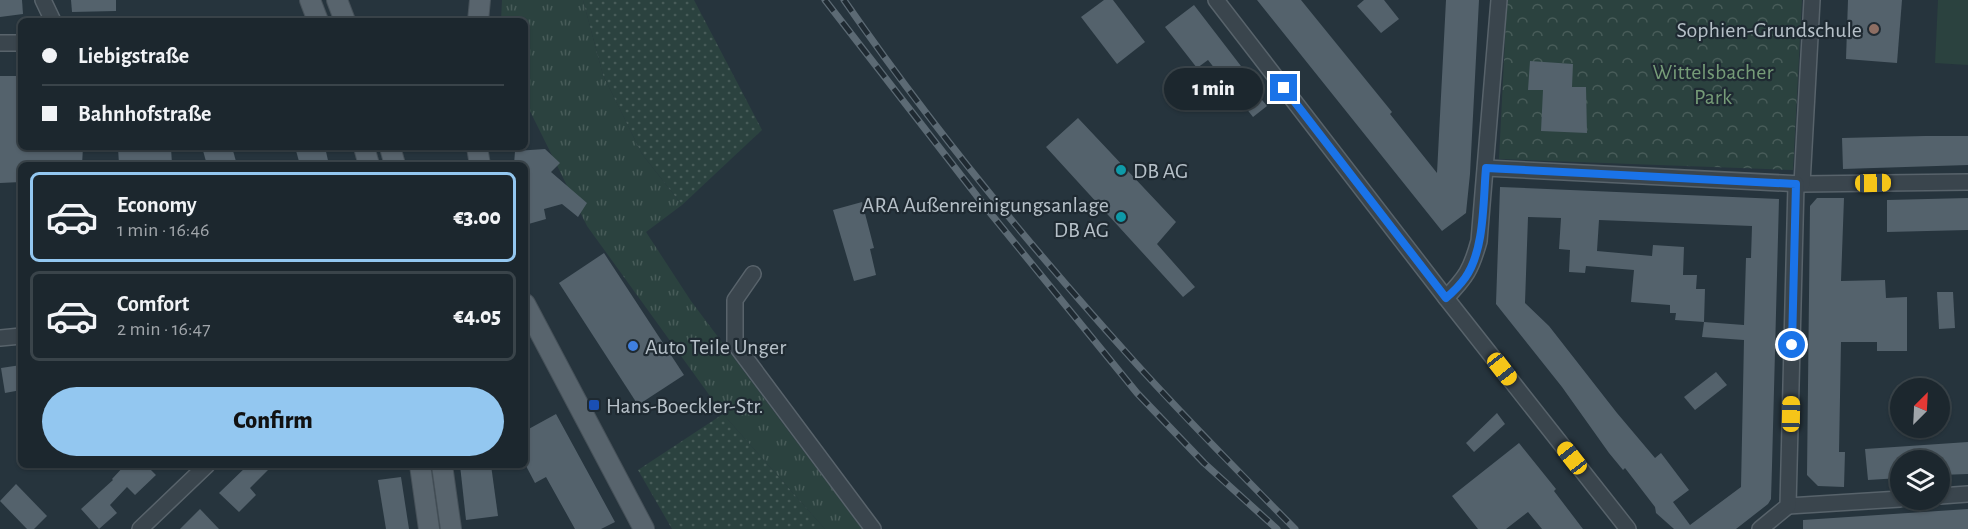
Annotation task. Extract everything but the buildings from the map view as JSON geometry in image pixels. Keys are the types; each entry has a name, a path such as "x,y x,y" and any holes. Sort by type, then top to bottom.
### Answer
{"main road":[{"path":"310,0 317,18"},
{"path":"337,0 344,18"},
{"path":"478,18 480,0"},
{"path":"528,310 644,529"},
{"path":"420,468 429,529"},
{"path":"442,468 451,529"}],"street":[{"path":"43,0 52,18"},
{"path":"1216,0 1628,529"},
{"path":"1446,298 1465,278 1472,266 1479,241 1499,0"},
{"path":"1788,506 1799,184 1812,0"},
{"path":"0,43 18,43"},
{"path":"1486,168 1799,184 1968,182"},
{"path":"753,274 735,300 735,344 873,529"},
{"path":"0,338 18,336"},
{"path":"140,529 204,468"},
{"path":"1950,495 1968,494"},
{"path":"1760,529 1788,506 1890,500"}],"green space":[{"path":"502,0 583,0 603,75 642,154 682,205 646,232 691,301 862,529 825,529 723,414 587,226 528,107 528,18 501,18"},
{"path":"583,0 694,0 762,130 682,205 642,154 603,75"},
{"name":"Wittelsbacher Park","path":"1507,0 1802,0 1793,170 1499,159"},
{"path":"1938,0 1968,0 1968,65 1935,63"},
{"path":"723,414 825,529 672,529 638,470"}],"railway":[{"path":"825,0 987,209 1137,393 1204,463 1277,529"},
{"path":"844,0 946,139 1055,272 1171,402 1295,529"}],"place":[{"name":"Sophien-Grundschule","path":"1874,29"},
{"name":"DB AG","path":"1121,170"},
{"name":"ARA Außenreinigungsanlage DB AG","path":"1121,217"},
{"name":"Auto Teile Unger","path":"633,346"},
{"name":"Hans-Boeckler-Str.","path":"594,405"}],"route":[{"path":"1284,88 1446,298 1465,278 1472,266 1479,241 1486,168 1796,184 1792,345"}]}
